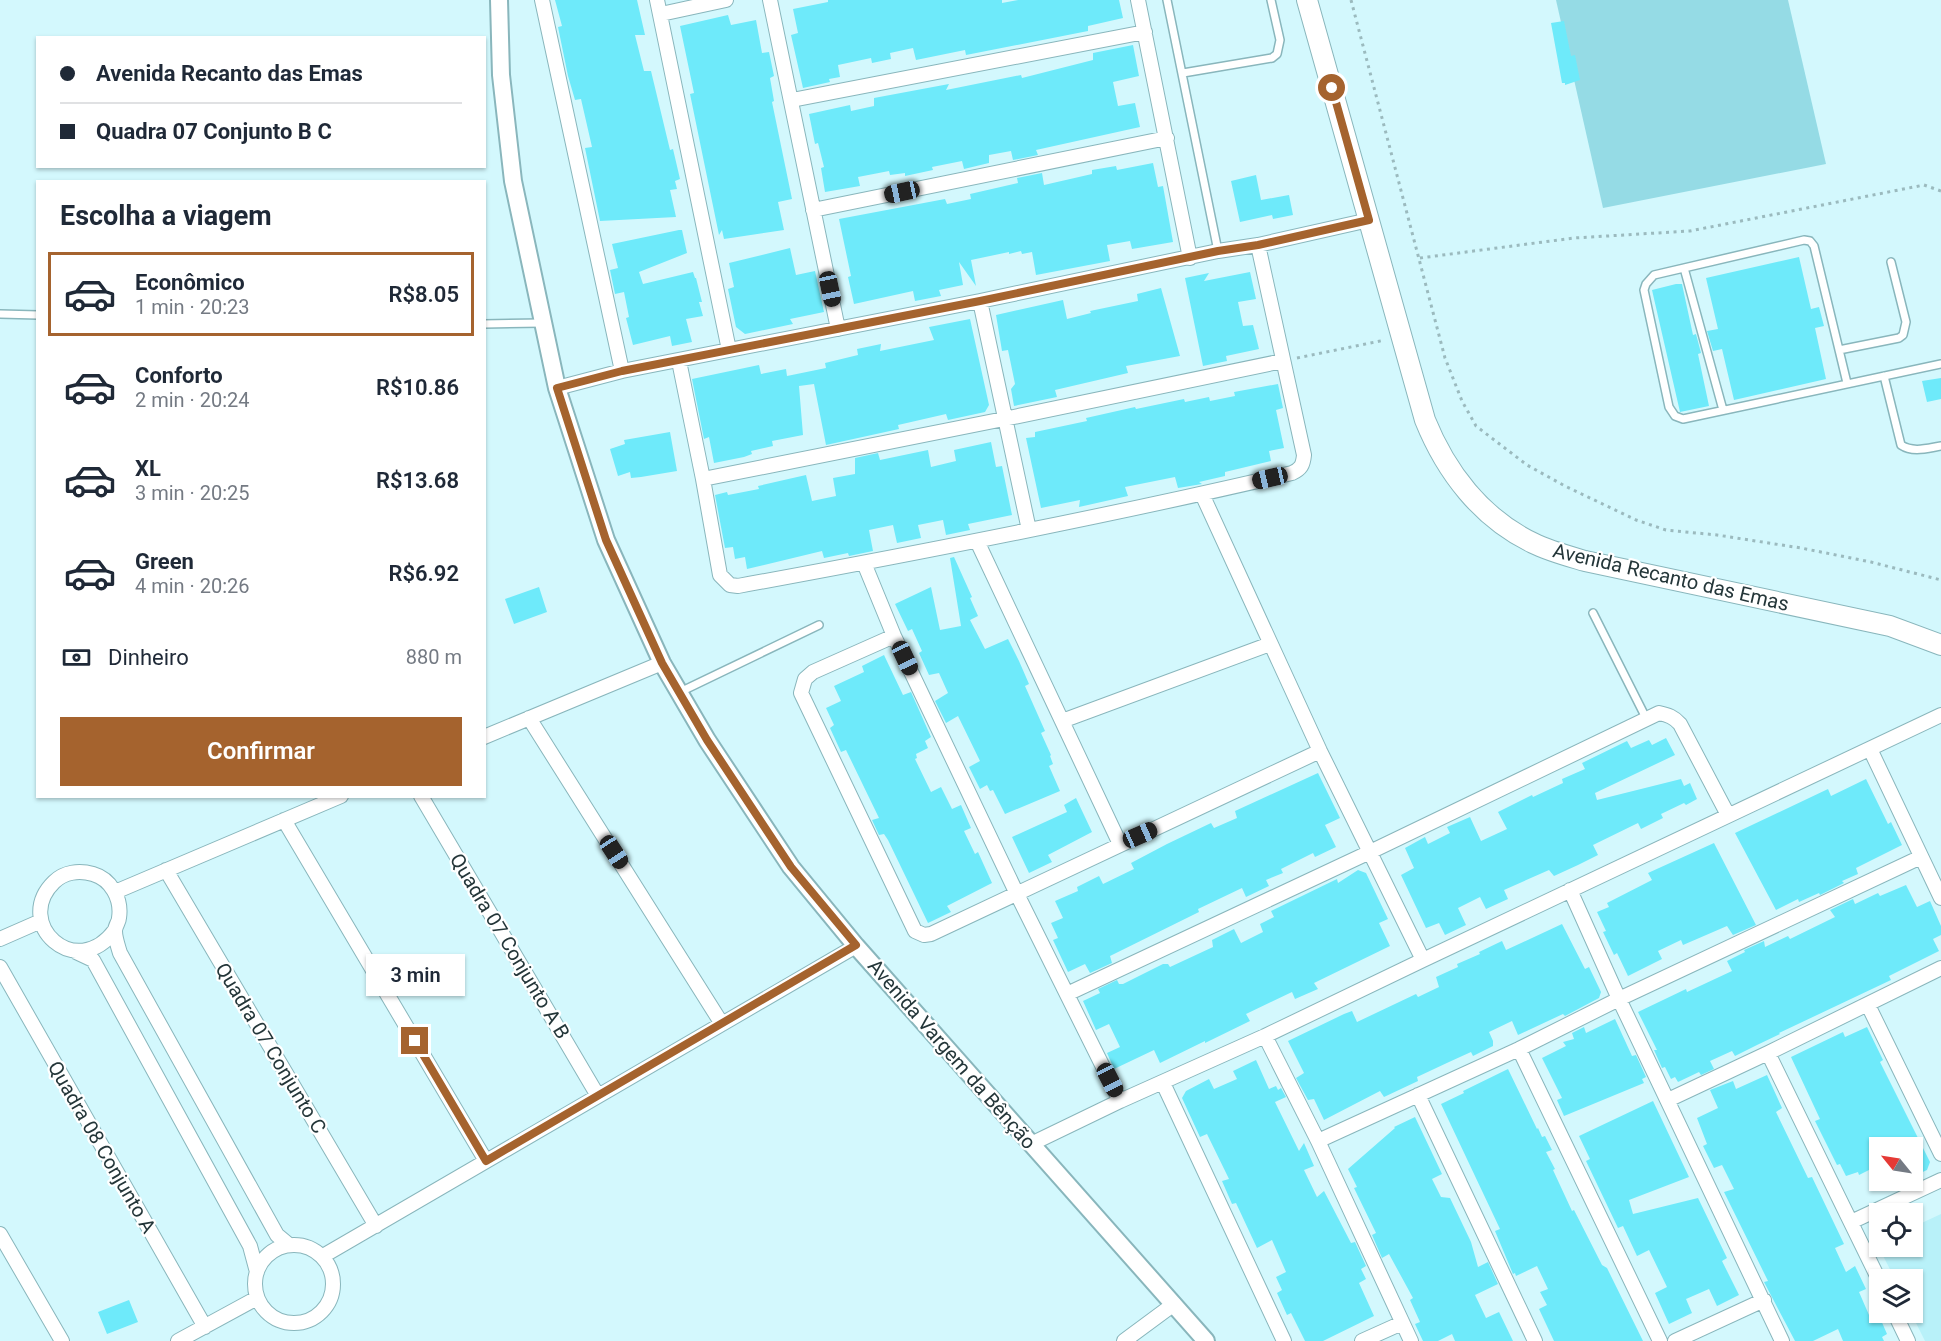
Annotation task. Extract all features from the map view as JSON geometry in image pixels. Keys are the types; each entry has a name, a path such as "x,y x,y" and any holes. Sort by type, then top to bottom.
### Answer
{"main road":[{"name":"Avenida Recanto das Emas","path":"1307,0 1425,420 1435,445 1450,470 1488,514 1533,543 1586,561 1890,626 1941,645"}],"street":[{"name":"Avenida Vargem da Bênção","path":"499,0 501,75 513,181 557,388 606,540 662,663 707,740 791,867 856,945 1206,1341"},
{"path":"543,0 622,371"},
{"path":"657,0 729,350"},
{"path":"661,14 726,0"},
{"path":"770,0 838,329"},
{"path":"1138,0 1190,258"},
{"path":"792,100 1144,32"},
{"path":"813,210 1167,138"},
{"path":"557,388 622,371 980,301 1218,251 1258,245 1369,220"},
{"path":"679,361 720,575 730,585 738,586 976,541 1202,494 1299,470 1305,455 1258,245"},
{"path":"980,301 1029,530"},
{"path":"703,479 1283,361"},
{"path":"1202,494 1320,751 1423,960"},
{"path":"976,541 1120,844"},
{"path":"864,563 894,636 1017,894 1120,1101"},
{"path":"894,636 813,672 805,679 801,693 915,931 924,935 931,934 1320,751"},
{"path":"1062,721 1270,644"},
{"path":"486,736 662,663"},
{"path":"1067,994 1659,713 1668,714 1680,724 1728,815"},
{"path":"1031,1143 1265,1036 1941,716"},
{"path":"529,718 722,1024"},
{"path":"1870,749 1941,898"},
{"path":"115,892 336,798"},
{"name":"Quadra 07 Conjunto A B","path":"422,798 598,1096"},
{"path":"284,820 486,1161"},
{"path":"1318,1141 1519,1049 1619,999 1921,857"},
{"name":"Quadra 07 Conjunto C","path":"166,870 376,1226"},
{"path":"71,950 84,951 97,948 115,930 119,917 119,904 115,892 109,884 96,875 83,872 70,873 58,879 48,888 42,899 41,921 49,936 59,945 93,960 250,1245 256,1272 257,1298 264,1309 273,1318 285,1323 298,1324 311,1320 321,1313 329,1302 333,1290 333,1277 323,1256 310,1248 297,1244 272,1251 262,1260 256,1272"},
{"path":"1570,890 1619,999 1782,1341"},
{"path":"0,939 41,921"},
{"path":"115,930 120,953 277,1235 290,1245"},
{"path":"323,1256 856,945"},
{"name":"Quadra 08 Conjunto A","path":"0,967 204,1327"},
{"path":"1668,1100 1941,968"},
{"path":"1868,1005 1941,1154"},
{"path":"1265,1036 1318,1141 1411,1341"},
{"path":"1519,1049 1660,1341"},
{"path":"1768,1053 1874,1269"},
{"path":"1163,1083 1284,1341"},
{"path":"1418,1095 1535,1341"},
{"path":"1851,1222 1941,1180"},
{"path":"0,1234 62,1341"},
{"path":"178,1341 257,1298"},
{"path":"1675,1341 1764,1300"},
{"path":"1124,1341 1174,1304"},
{"path":"1362,1341 1402,1323"},
{"path":"1899,1323 1908,1341"}],"lane":[{"path":"1167,0 1218,251"},
{"path":"1183,73 1272,58 1277,54 1280,40 1271,0"},
{"path":"1847,383 1814,246 1810,241 1804,240 1654,275 1646,284 1644,290 1669,407 1672,413 1683,419 1941,364"},
{"path":"1839,351 1899,338 1903,335 1906,322 1891,262"},
{"path":"1684,268 1723,410"},
{"path":"0,315 36,315"},
{"path":"486,324 543,323"},
{"path":"1884,375 1901,445 1914,450 1941,446"},
{"path":"1593,613 1646,718"},
{"path":"678,693 819,625"}],"path":[{"path":"1351,0 1445,358 1462,401 1476,426 1527,465 1565,486 1636,520 1666,530 1801,548 1871,562 1941,580"},
{"path":"1419,258 1574,238 1690,231 1924,185 1941,190"},
{"path":"1283,361 1401,337"}],"shaded area":[{"path":"1556,0 1788,0 1826,164 1603,208"},
{"path":"1941,1214 1941,1341 1925,1341 1916,1323 1923,1323 1923,1269 1890,1269 1884,1257 1923,1257 1923,1222"}],"building":[{"path":"555,0 637,0 645,35 635,35 644,71 651,71 670,150 673,149 680,179 675,181 677,189 670,190 676,217 600,221 585,148 592,147 581,99 575,100 568,76 558,27 562,26"},
{"path":"828,0 1002,0 1002,3 1018,0 1119,0 1123,18 1088,26 1088,31 966,55 965,50 916,60 913,48 890,53 891,59 872,63 871,58 838,65 840,77 829,79 830,82 803,88 791,35 798,33 793,9 828,2"},
{"path":"728,15 731,25 756,20 762,53 769,52 774,76 770,78 774,101 772,102 792,199 778,202 784,230 724,239 722,230 719,235 690,94 694,93 680,26"},
{"path":"1564,21 1571,56 1575,55 1580,80 1565,85 1562,83 1551,23"},
{"path":"1133,45 1139,76 1113,82 1118,106 1135,103 1140,127 1036,150 1038,155 1013,160 1011,151 989,155 989,163 964,169 962,161 932,167 933,170 905,176 905,173 890,175 889,171 858,177 860,186 825,192 821,168 824,167 818,143 815,144 809,114 850,105 851,111 874,106 874,98 949,84 946,90 1021,75 1022,78 1093,60 1093,53"},
{"path":"1153,163 1158,187 1163,186 1173,242 1132,249 1130,241 1107,245 1110,261 1036,275 1032,252 1022,254 1021,251 1009,254 1009,252 971,260 976,286 959,262 963,285 939,290 941,296 915,301 913,291 854,304 848,277 851,276 839,219 945,199 947,204 971,199 970,194 1018,183 1017,178 1042,173 1044,185 1092,174 1092,170 1116,166 1117,170"},
{"path":"1256,175 1261,200 1289,195 1293,215 1273,219 1272,215 1240,222 1231,181"},
{"path":"682,230 687,253 639,272 643,284 693,272 702,302 699,302 703,316 686,319 692,342 672,346 670,336 633,345 626,318 629,317 624,292 615,294 610,270 618,268 612,244"},
{"path":"790,248 796,275 815,271 824,312 790,319 793,324 745,334 736,327 728,289 734,287 729,263"},
{"path":"1799,257 1811,309 1819,307 1824,326 1815,328 1826,379 1734,400 1722,349 1713,351 1707,331 1718,329 1706,278"},
{"path":"1250,272 1256,299 1238,302 1243,326 1253,325 1259,349 1226,356 1227,361 1203,366 1185,278 1209,273 1204,281"},
{"path":"1682,284 1693,335 1696,334 1709,406 1680,412 1652,290"},
{"path":"1161,288 1180,356 1126,366 1128,373 1055,390 1057,397 1014,406 1011,389 1015,384 1008,350 1002,351 996,315 1063,300 1067,319 1091,313 1090,311 1138,301 1137,294"},
{"path":"970,319 989,405 985,412 948,420 946,414 898,425 899,429 826,445 814,384 799,386 803,435 772,441 773,446 751,451 752,454 714,463 709,437 704,439 692,379 759,365 761,374 786,369 787,376 826,368 825,363 858,355 857,349 881,344 880,351 934,340 929,327"},
{"path":"1941,378 1941,399 1927,402 1922,381"},
{"path":"1278,384 1283,408 1276,410 1284,448 1269,451 1271,461 1225,472 1225,476 1199,482 1202,484 1178,488 1175,477 1125,487 1128,496 1079,507 1080,500 1041,508 1026,438 1035,437 1035,432 1087,421 1086,418 1135,407 1136,409 1184,399 1185,402 1209,397 1210,401 1235,396 1234,392"},
{"path":"670,432 677,471 631,478 630,472 618,476 610,449 625,444 624,440"},
{"path":"991,442 996,467 1002,466 1012,515 968,524 970,530 946,535 943,520 918,525 921,538 897,543 893,525 869,530 873,551 824,558 822,551 747,569 745,557 735,559 733,547 725,548 715,495 759,489 758,486 806,475 812,501 836,496 833,478 855,474 855,458 878,453 880,460 928,450 931,467 956,461 954,450"},
{"path":"954,557 978,616 970,620 985,649 1008,639 1019,661 1029,684 1025,686 1045,731 1041,733 1053,764 1049,766 1060,791 1005,814 993,790 990,791 987,785 980,789 969,767 980,761 958,716 946,723 935,701 948,693 939,673 929,675 912,629 908,631 895,604 931,587 940,630 961,626 950,558"},
{"path":"539,587 547,612 514,624 505,599"},
{"path":"884,655 903,695 911,692 931,737 925,741 928,748 916,754 915,759 931,792 941,787 952,809 961,805 971,828 964,831 975,854 978,852 992,883 947,906 951,912 928,923 888,840 884,834 879,835 872,820 879,818 846,750 841,752 830,728 834,725 826,708 841,701 834,686 864,672 862,666"},
{"path":"1666,738 1675,755 1595,793 1597,800 1681,779 1684,786 1690,783 1697,799 1661,814 1663,818 1641,829 1638,823 1593,845 1598,855 1578,865 1554,876 1549,870 1504,890 1508,899 1486,909 1480,897 1458,908 1466,925 1445,935 1439,923 1426,928 1401,875 1414,868 1405,848 1425,837 1428,844 1450,833 1447,827 1470,817 1481,841 1507,829 1498,812 1563,783 1562,779 1585,769 1582,763 1627,741 1631,748 1649,740 1652,745"},
{"path":"1318,773 1340,818 1325,825 1336,847 1315,857 1313,853 1281,869 1283,873 1266,880 1269,886 1246,897 1242,888 1198,909 1199,912 1110,956 1112,963 1090,973 1085,964 1068,972 1053,940 1058,938 1051,923 1063,918 1055,901 1078,891 1077,887 1099,876 1103,884 1134,869 1131,863 1167,844 1211,823 1214,828 1237,818 1235,811"},
{"path":"1866,779 1888,824 1891,822 1902,845 1856,868 1858,874 1842,881 1844,883 1820,895 1819,893 1799,902 1798,899 1776,910 1735,833 1828,789 1831,796"},
{"path":"1076,798 1092,832 1048,855 1052,862 1029,873 1012,837 1067,812 1064,805"},
{"path":"1714,843 1756,925 1733,935 1727,926 1683,945 1681,940 1658,951 1662,959 1628,976 1617,953 1614,955 1597,912 1609,907 1607,903 1652,880 1648,873"},
{"path":"1358,870 1366,873 1388,919 1379,923 1390,946 1314,983 1318,989 1295,999 1292,992 1246,1014 1250,1021 1205,1043 1205,1041 1160,1063 1154,1050 1114,1069 1107,1053 1120,1047 1109,1024 1096,1030 1083,1001 1100,993 1098,989 1117,980 1119,984 1123,984 1163,964 1168,964 1170,967 1213,947 1212,940 1234,929 1241,943 1263,932 1260,924 1274,917 1271,911 1337,879 1338,883"},
{"path":"1906,885 1917,907 1930,901 1941,926 1941,935 1933,939 1939,951 1889,976 1891,980 1735,1056 1732,1051 1710,1061 1714,1069 1701,1075 1699,1072 1678,1082 1675,1077 1671,1079 1665,1067 1662,1068 1654,1050 1657,1050 1638,1012 1686,989 1687,992 1732,971 1727,961 1745,952 1744,950 1764,941 1765,947 1788,936 1790,939 1835,917 1830,910 1853,899 1855,904 1878,893 1880,896"},
{"path":"1562,924 1585,969 1589,967 1601,992 1599,998 1565,1016 1563,1014 1518,1035 1512,1021 1489,1032 1493,1046 1473,1056 1471,1052 1449,1062 1417,1077 1418,1081 1384,1097 1380,1091 1324,1120 1314,1099 1308,1100 1296,1078 1304,1073 1288,1041 1352,1011 1357,1022 1416,994 1418,997 1439,987 1436,977 1458,967 1457,964 1480,954 1479,952 1502,941 1506,950"},
{"path":"1615,1019 1632,1056 1636,1055 1646,1077 1642,1079 1644,1083 1564,1116 1557,1100 1562,1098 1542,1058 1566,1046 1563,1042 1574,1039 1572,1033 1584,1027 1586,1033"},
{"path":"1867,1027 1883,1060 1880,1062 1918,1137 1869,1137 1869,1170 1859,1175 1858,1172 1846,1176 1840,1164 1837,1165 1815,1121 1820,1119 1791,1057 1843,1032 1845,1037"},
{"path":"1256,1060 1269,1089 1276,1086 1278,1090 1281,1088 1286,1097 1275,1102 1299,1151 1304,1143 1314,1166 1304,1170 1317,1197 1324,1191 1351,1243 1355,1242 1366,1266 1361,1269 1366,1279 1359,1283 1374,1316 1323,1341 1305,1341 1291,1313 1287,1315 1277,1293 1282,1290 1276,1277 1286,1272 1272,1240 1257,1248 1236,1203 1232,1204 1222,1181 1229,1179 1207,1134 1200,1137 1182,1098 1186,1091 1209,1079 1214,1089 1237,1079 1233,1071"},
{"path":"1508,1069 1537,1129 1542,1137 1545,1136 1552,1150 1546,1152 1572,1211 1574,1210 1602,1265 1607,1268 1643,1341 1554,1341 1539,1309 1547,1305 1540,1292 1548,1289 1537,1266 1516,1276 1515,1273 1513,1274 1495,1231 1500,1229 1441,1104"},
{"path":"1767,1075 1782,1108 1776,1112 1808,1178 1812,1177 1844,1244 1835,1248 1846,1272 1855,1266 1866,1289 1859,1292 1869,1315 1869,1323 1882,1323 1887,1334 1882,1337 1884,1341 1843,1341 1838,1329 1813,1341 1795,1341 1764,1282 1768,1281 1724,1192 1734,1189 1722,1165 1714,1168 1703,1146 1707,1144 1697,1118 1718,1108 1710,1090 1733,1081 1736,1089"},
{"path":"1653,1101 1689,1177 1629,1200 1633,1214 1698,1198 1727,1258 1722,1261 1739,1295 1717,1306 1709,1289 1686,1299 1692,1313 1669,1324 1655,1293 1667,1287 1649,1250 1637,1256 1623,1226 1618,1228 1586,1161 1590,1159 1579,1136"},
{"path":"1415,1117 1442,1174 1432,1179 1441,1197 1450,1198 1471,1242 1478,1267 1488,1262 1498,1284 1475,1295 1486,1318 1499,1312 1513,1341 1455,1341 1452,1334 1438,1341 1423,1341 1415,1324 1420,1322 1410,1300 1413,1298 1389,1254 1382,1258 1372,1235 1376,1233 1354,1188 1357,1187 1348,1169 1394,1127"},
{"path":"1923,1148 1930,1162 1927,1170 1923,1172"},
{"path":"129,1300 138,1322 107,1334 98,1312"}],"route":[{"path":"415,1041 486,1161 856,945 791,867 678,693 606,540 557,388 622,371 980,301 1218,251 1258,245 1369,220 1332,88"}]}
